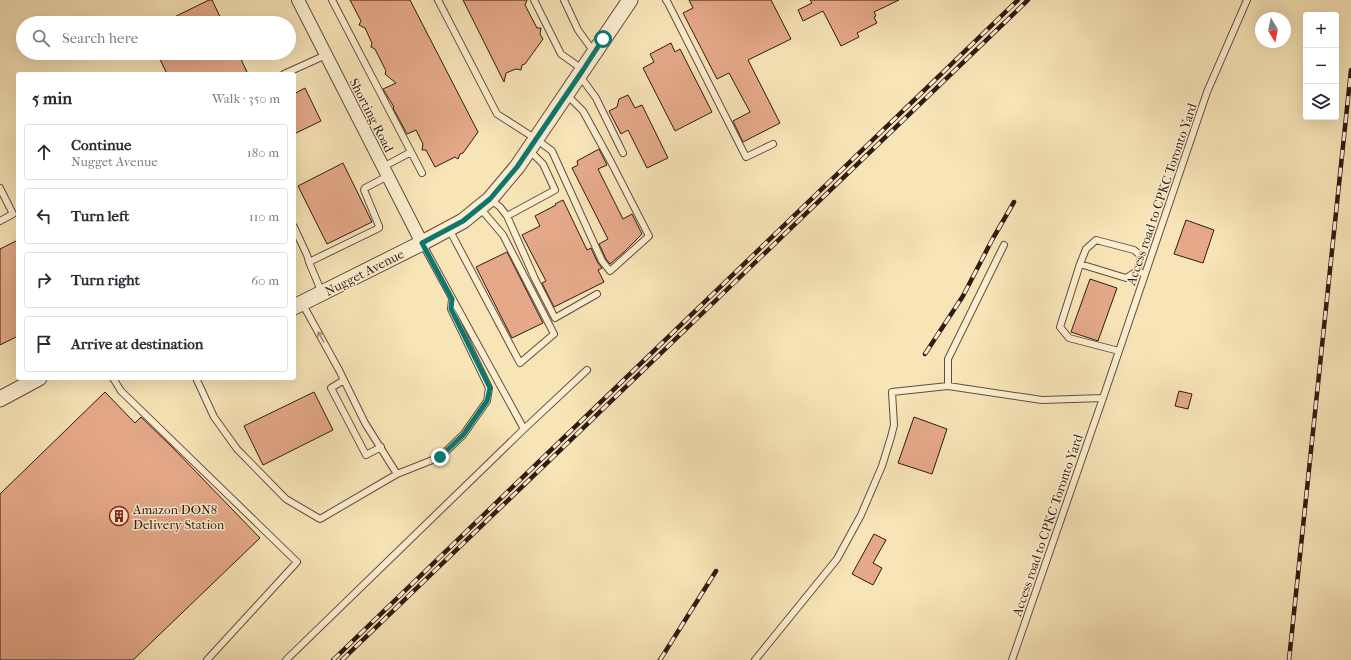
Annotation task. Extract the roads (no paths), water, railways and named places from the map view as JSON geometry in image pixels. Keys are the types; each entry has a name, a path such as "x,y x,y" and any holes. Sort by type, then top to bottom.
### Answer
{"street":[{"name":"Shorting Road","path":"298,0 422,243"},
{"name":"Nugget Avenue","path":"298,305 449,229 463,221 485,203 517,167 630,0"},
{"path":"0,398 35,380"}],"lane":[{"path":"332,0 422,173"},
{"path":"438,0 497,114 532,144 552,151 602,261 610,271 649,236 583,111 566,95"},
{"path":"534,0 561,54 582,73 623,153"},
{"path":"564,0 578,30 594,52"},
{"path":"666,0 746,157 773,144"},
{"name":"Access road to CPKC Toronto Yard","path":"1012,660 1207,92 1247,0"},
{"path":"288,72 326,55"},
{"path":"507,216 555,190 532,144"},
{"path":"309,262 379,228 364,190 411,152"},
{"path":"0,188 13,214 0,221"},
{"path":"485,203 500,207 507,216 535,279 555,318 597,294"},
{"path":"449,229 520,363 554,334 485,203"},
{"path":"296,231 322,293"},
{"path":"1080,264 1126,278 1137,271 1141,256 1134,250 1096,240 1086,249 1080,264 1060,327 1069,338 1119,351"},
{"path":"422,243 524,429"},
{"path":"948,386 948,359 1004,245"},
{"path":"1137,271 1145,274"},
{"path":"197,380 214,417 237,449 286,499 320,519 397,474 440,457 463,435 487,401 490,388 451,309 452,299"},
{"path":"298,305 339,370 365,423 381,446 397,474"},
{"path":"286,660 524,429 587,370"},
{"path":"114,380 121,391 297,562 207,660"},
{"path":"344,380 331,388 366,455 381,446"},
{"path":"755,660 837,559 861,515 882,466 891,438 894,425 892,392 948,386 1042,400 1103,398"}],"railway":[{"path":"333,660 1018,0"},
{"path":"342,660 1028,0"},
{"path":"1289,660 1351,70"},
{"path":"925,354 963,296 992,240 1014,202"},
{"path":"660,660 716,571"}],"place":[{"name":"Amazon DON8 Delivery Station","path":"119,516"}]}
